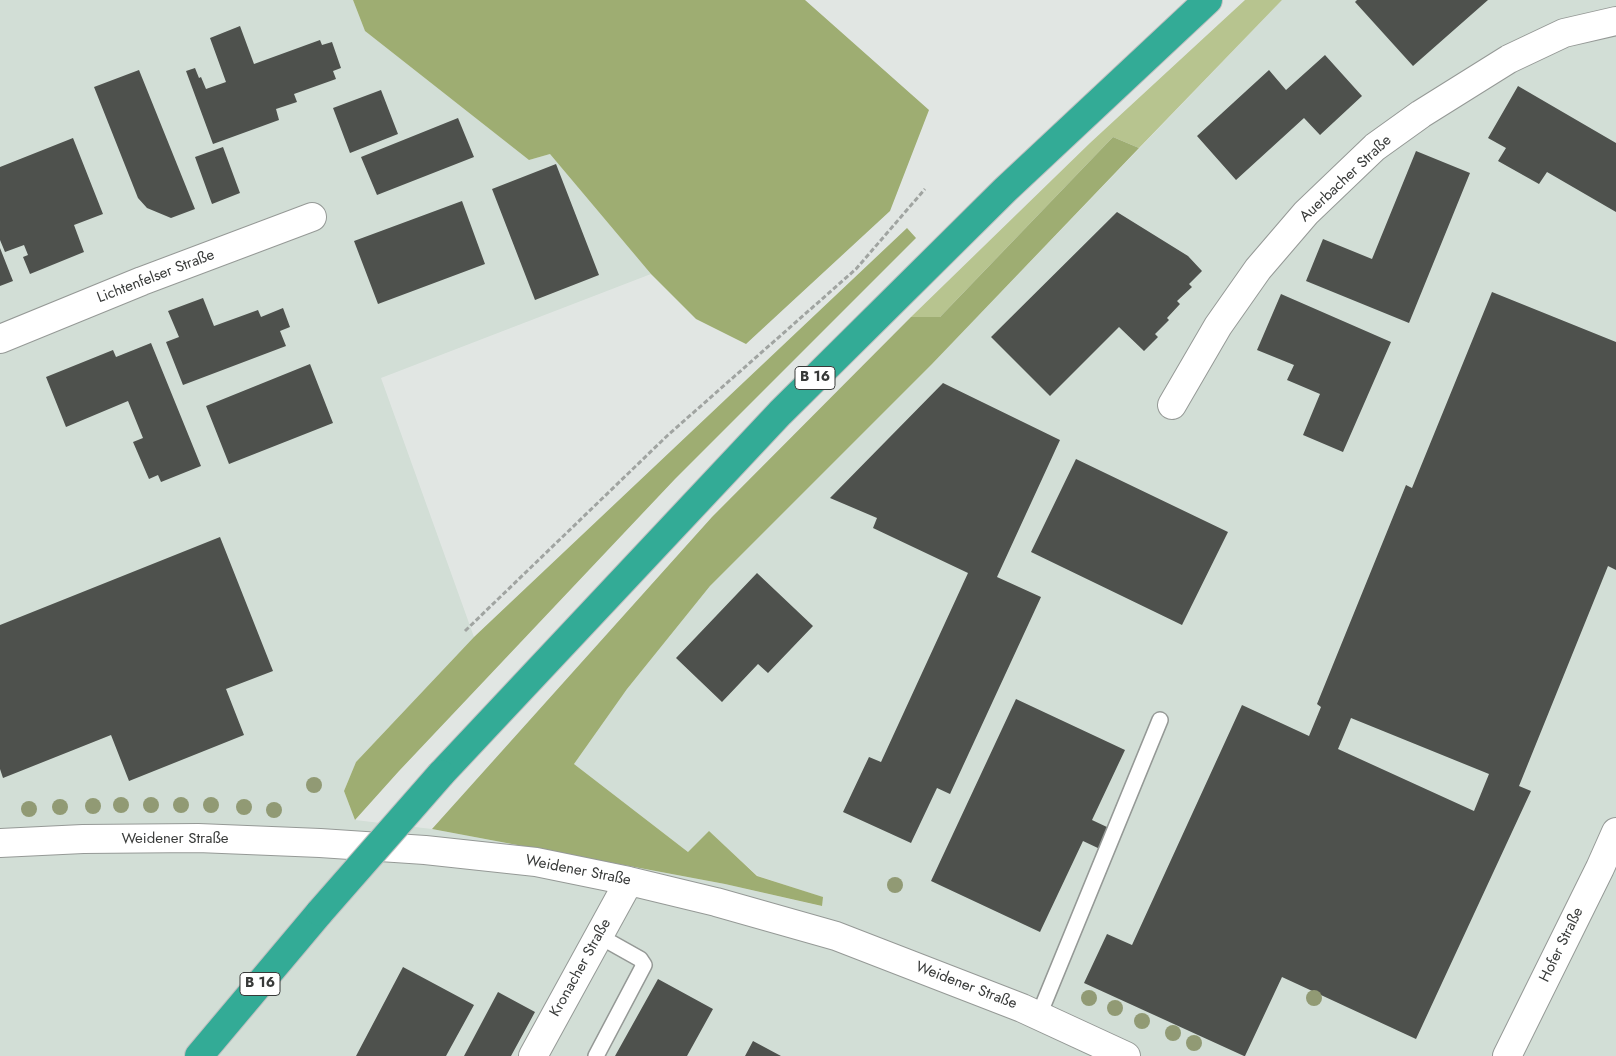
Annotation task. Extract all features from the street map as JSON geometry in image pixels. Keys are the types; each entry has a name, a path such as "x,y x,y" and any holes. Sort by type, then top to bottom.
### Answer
{"highway":[{"name":"B 16","path":"199,1056 320,912 440,774 780,414 1005,190 1208,0"}],"street":[{"name":"Auerbacher Straße","path":"1172,405 1218,326 1258,269 1306,213 1375,147 1421,114 1509,59 1564,33 1616,21"},
{"name":"Lichtenfelser Straße","path":"0,339 142,281 312,217"},
{"name":"Hofer Straße","path":"1507,1056 1616,832"},
{"name":"Weidener Straße","path":"0,843 83,839 198,838 425,850 536,862 629,880 836,936 1039,1015 1126,1056"},
{"name":"Kronacher Straße","path":"534,1056 629,880"}],"lane":[{"path":"1039,1015 1160,720"},
{"path":"596,1056 644,965 640,959 599,936"}],"path":[{"path":"465,631 668,435 856,269 925,189"}],"shaded area":[{"path":"0,0 353,0 365,31 529,160 550,154 651,274 381,378 474,637 356,762 344,791 355,820 432,829 725,884 821,906 822,897 758,876 709,832 688,852 574,764 627,689 710,586 932,364 1282,0 1616,0 1616,1056 0,1056"}],"green space":[{"path":"353,0 805,0 929,110 890,211 746,344 696,319 651,274 550,154 529,160 365,31"},
{"path":"1245,0 1282,0 1139,148 1113,137 939,318 911,317 1090,143"},
{"path":"1113,137 1139,148 932,364 710,586 627,689 574,764 688,852 709,831 757,876 823,897 822,906 725,884 432,829 712,517 911,317 940,317"},
{"path":"907,228 916,238 675,479 355,820 344,791 356,762 474,637"}],"building":[{"path":"1357,0 1488,0 1413,66 1355,2"},
{"path":"240,26 254,64 320,40 322,45 332,42 341,68 333,71 336,79 294,94 297,102 276,109 279,120 213,144 186,71 195,68 206,89 226,82 210,38"},
{"path":"1325,55 1362,96 1320,135 1304,118 1236,180 1197,136 1269,70 1286,90"},
{"path":"139,70 195,209 171,218 147,208 138,198 94,87"},
{"path":"1518,86 1616,143 1616,212 1547,172 1539,184 1498,161 1506,148 1488,138"},
{"path":"381,90 398,134 350,153 333,108"},
{"path":"458,118 474,157 377,195 361,157"},
{"path":"73,138 103,214 74,225 84,252 30,274 23,257 28,255 24,245 5,252 0,240 0,167"},
{"path":"223,147 240,193 212,204 195,157"},
{"path":"1416,151 1470,173 1409,323 1306,281 1323,239 1372,259"},
{"path":"556,164 599,275 535,300 492,189"},
{"path":"462,201 485,264 378,304 354,241"},
{"path":"1117,212 1188,256 1202,271 1189,284 1192,287 1177,301 1180,304 1167,318 1169,320 1155,334 1158,337 1144,351 1119,327 1050,396 991,337"},
{"path":"0,248 13,281 0,286"},
{"path":"1492,292 1616,342 1616,570 1608,566 1519,786 1531,791 1416,1039 1282,977 1244,1056 1084,983 1107,934 1132,945 1242,705 1309,736 1321,707 1317,704 1406,485 1412,488","holes":["1351,718 1489,774 1474,811 1338,749"]},
{"path":"1281,294 1391,342 1343,452 1303,435 1320,394 1287,380 1294,365 1257,350"},
{"path":"203,298 214,326 258,310 261,317 283,308 290,327 280,331 286,346 183,385 166,342 179,337 168,311"},
{"path":"151,343 201,466 161,482 158,475 149,479 133,442 143,438 128,401 66,427 46,377 113,350 116,357"},
{"path":"310,364 333,423 229,464 206,406"},
{"path":"943,383 1060,440 997,577 1041,597 950,794 937,788 911,843 843,812 869,757 881,762 968,573 873,528 877,518 830,498"},
{"path":"1076,459 1228,532 1182,625 1031,552"},
{"path":"220,537 273,671 226,689 244,735 129,781 111,735 3,778 0,769 0,625"},
{"path":"757,573 813,626 768,673 758,664 722,702 676,658"},
{"path":"1016,699 1125,750 1092,820 1109,828 1100,849 1083,841 1040,932 931,881"},
{"path":"403,967 474,1005 446,1056 356,1056"},
{"path":"658,979 713,1009 687,1056 615,1056"},
{"path":"498,992 535,1012 511,1056 464,1056"},
{"path":"753,1041 781,1056 745,1056"}]}
